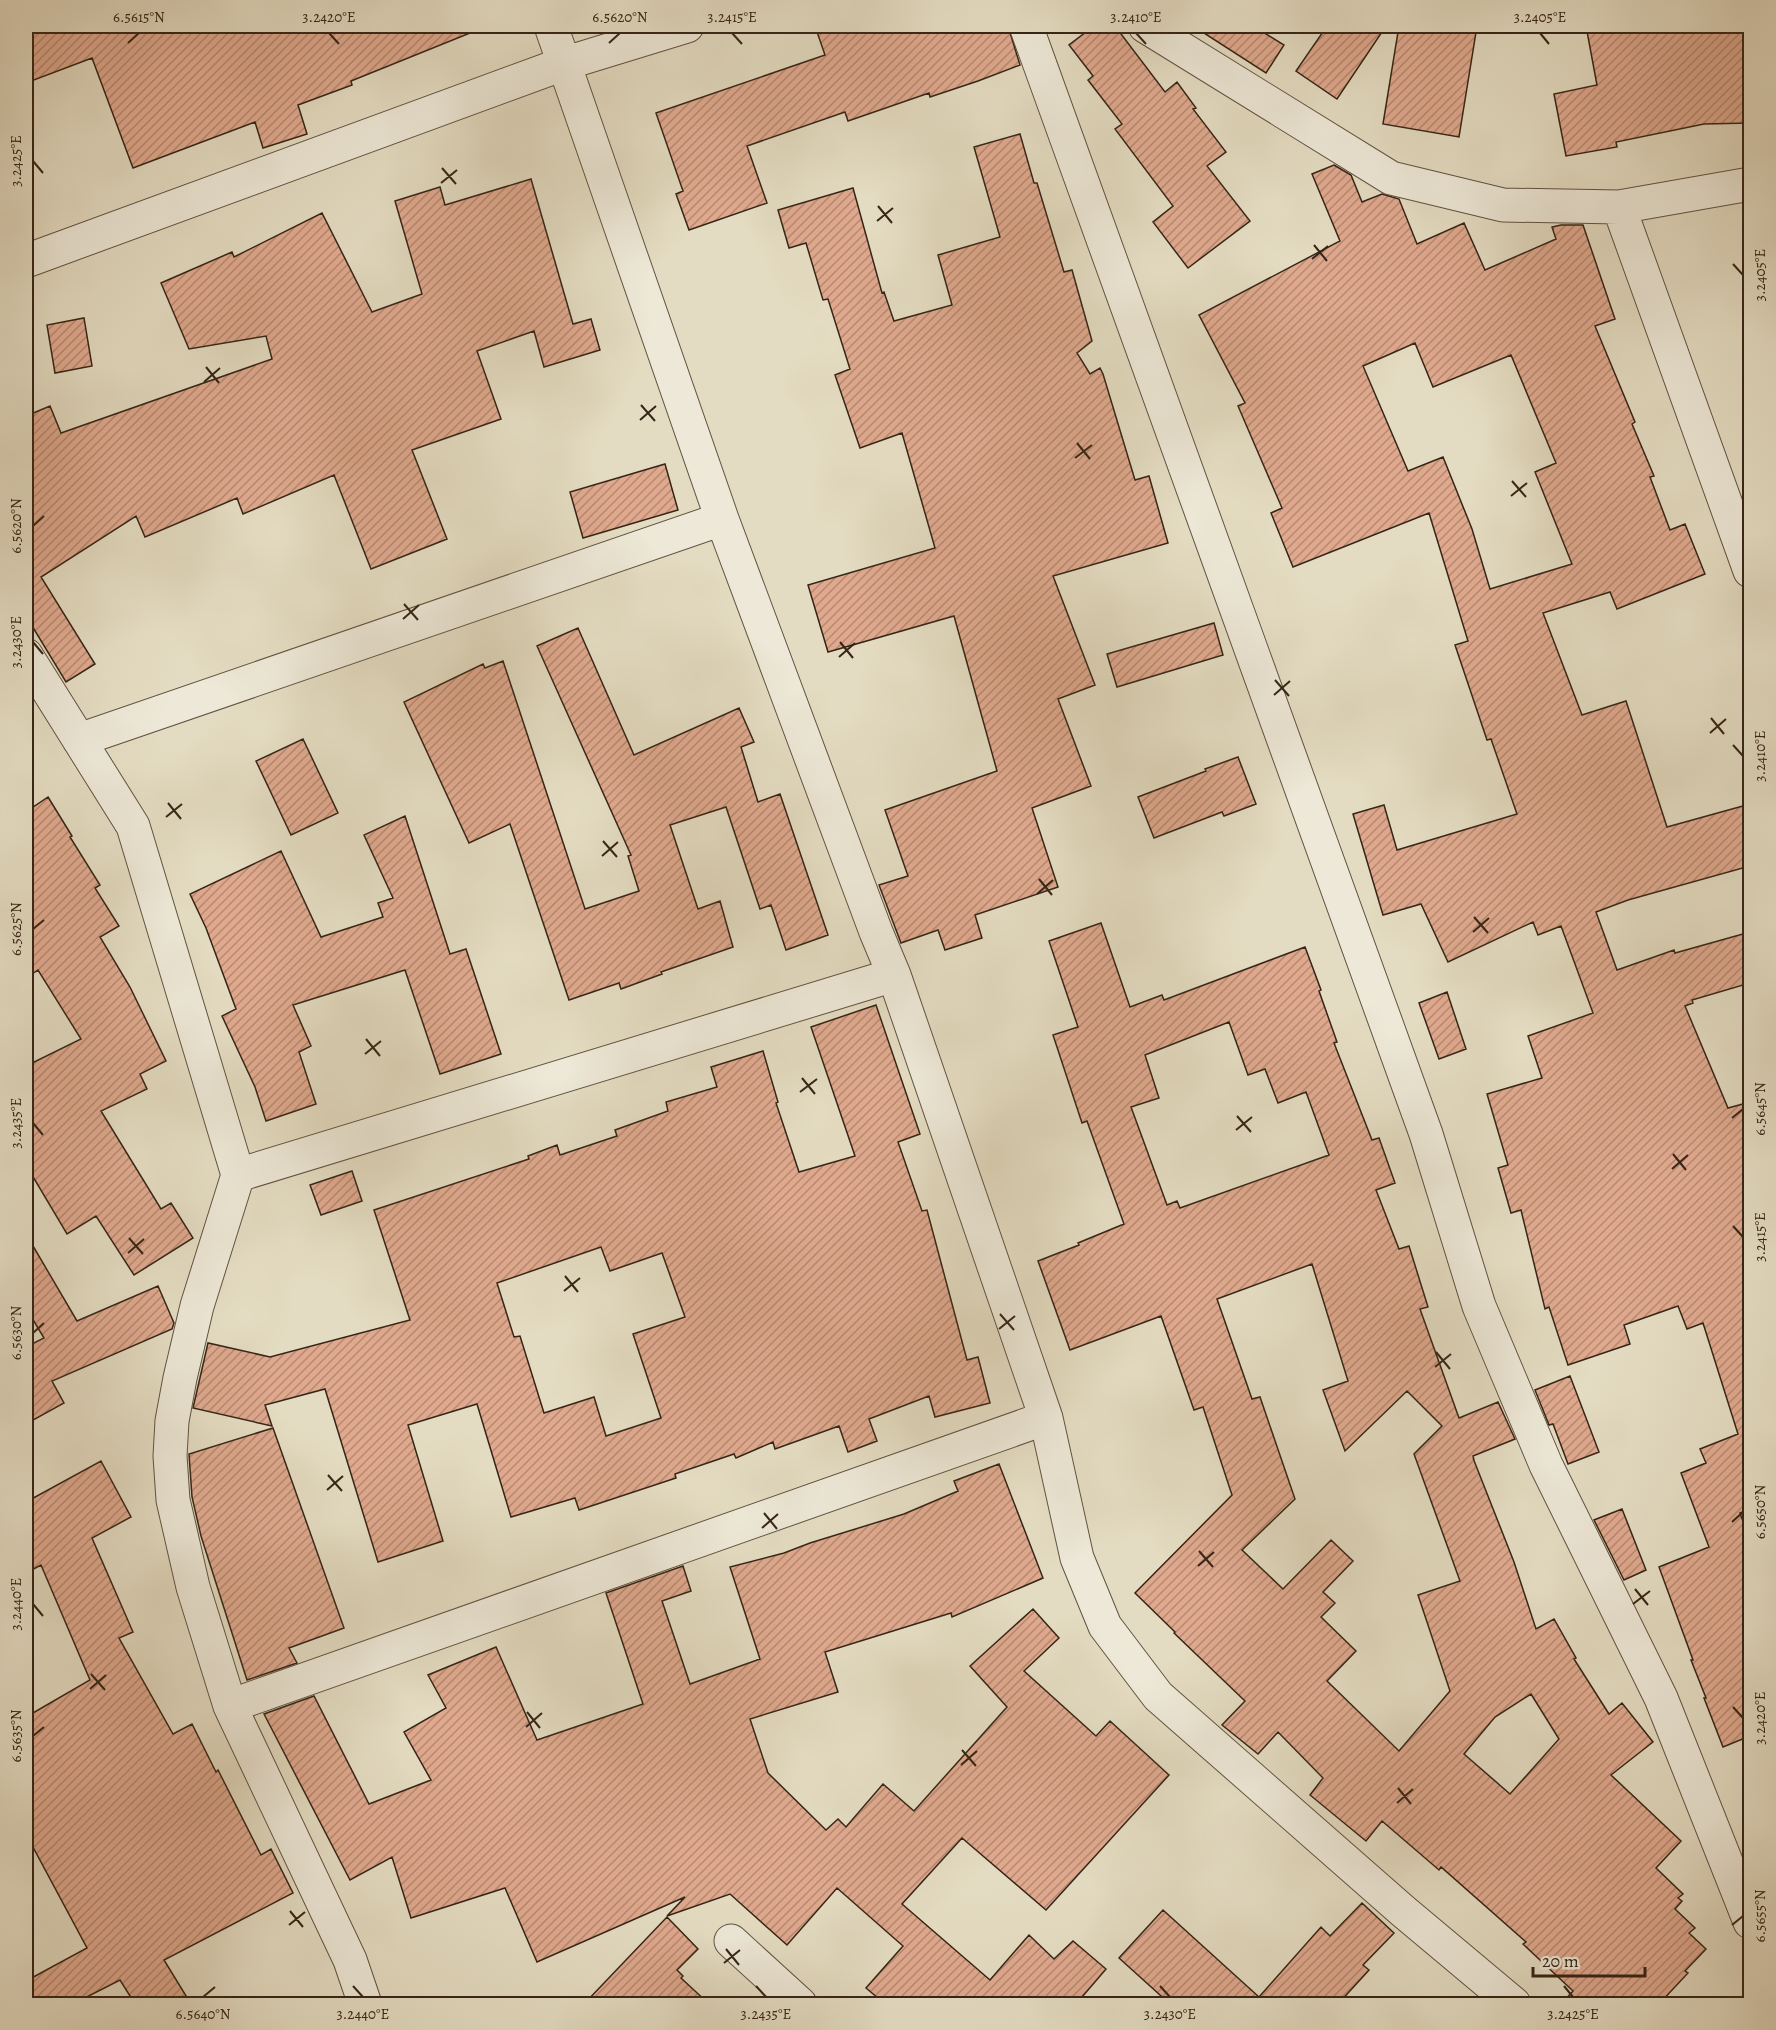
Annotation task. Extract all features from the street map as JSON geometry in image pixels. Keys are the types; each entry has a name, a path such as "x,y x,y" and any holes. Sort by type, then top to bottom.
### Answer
{"street":[{"path":"551,26 722,519 894,975 1046,1418 1077,1558 1105,1626 1158,1696 1403,1911 1514,2004"},
{"path":"26,261 563,64 687,26"},
{"path":"1026,26 1426,1134 1479,1306 1546,1465 1661,1698 1750,1922"},
{"path":"1145,26 1391,178 1503,206 1619,207 1750,184"},
{"path":"1619,207 1750,571"},
{"path":"79,740 722,519"},
{"path":"26,655 132,826 238,1175 197,1306 172,1421 170,1456 173,1500 193,1587 230,1706 350,1960 366,2004"},
{"path":"238,1175 894,975"},
{"path":"230,1706 1046,1418"},
{"path":"730,1941 800,2004"}],"building":[{"path":"26,26 485,27 351,81 352,85 298,105 307,134 263,148 255,122 133,168 92,58 26,83"},
{"path":"815,26 1008,26 1020,65 930,97 929,93 848,121 845,112 747,146 767,203 689,230 676,194 683,191 656,113 825,55"},
{"path":"1094,26 1115,26 1165,92 1177,82 1196,108 1193,109 1226,152 1207,166 1250,221 1188,268 1153,222 1173,206 1115,129 1122,124 1088,80 1093,76 1069,45"},
{"path":"1193,26 1253,26 1284,45 1266,73"},
{"path":"1327,26 1386,26 1337,99 1296,71"},
{"path":"1399,26 1477,26 1459,137 1383,124"},
{"path":"1586,26 1750,26 1750,123 1704,124 1616,142 1617,147 1566,156 1554,94 1597,85"},
{"path":"1020,134 1064,272 1072,270 1092,341 1077,353 1090,374 1100,368 1103,374 1135,480 1149,476 1168,543 1053,576 1095,685 1058,699 1091,786 1032,808 1058,887 975,915 982,938 945,950 938,930 901,943 879,885 908,876 885,810 997,771 954,616 828,652 808,585 935,548 902,433 860,448 835,375 850,369 828,299 823,300 806,243 789,248 778,210 853,188 882,293 884,292 894,321 952,305 938,255 1000,237 974,147"},
{"path":"1334,165 1351,175 1362,202 1382,194 1399,199 1417,244 1464,223 1485,270 1556,239 1552,227 1583,225 1615,319 1595,326 1635,422 1632,424 1654,476 1650,477 1670,530 1685,524 1705,574 1617,609 1610,592 1543,613 1582,715 1626,701 1667,827 1750,804 1750,866 1628,900 1596,912 1617,970 1674,950 1675,953 1750,932 1750,983 1692,1000 1693,1003 1685,1006 1728,1108 1750,1102 1750,1509 1740,1513 1750,1541 1750,1736 1723,1747 1659,1567 1709,1547 1681,1473 1706,1463 1700,1449 1738,1434 1703,1323 1687,1329 1678,1306 1624,1325 1630,1344 1568,1365 1549,1307 1545,1309 1521,1210 1511,1213 1498,1168 1508,1165 1487,1094 1542,1078 1528,1036 1593,1013 1561,926 1538,935 1533,922 1448,962 1421,904 1383,915 1353,814 1384,805 1397,850 1517,814 1491,739 1487,740 1455,645 1468,641 1429,513 1293,567 1271,513 1282,508 1238,406 1245,403 1199,315 1340,241 1312,174","holes":["1415,343 1433,387 1511,355 1556,463 1535,472 1572,564 1490,589 1472,529 1443,457 1408,471 1363,366"]},
{"path":"531,179 573,324 591,319 600,350 544,367 534,331 477,351 501,419 412,450 447,539 371,569 334,475 243,514 237,498 145,537 136,516 41,577 95,664 66,682 26,616 26,416 50,406 61,433 272,359 266,336 189,349 161,283 232,252 234,257 322,213 372,312 422,294 395,201 440,187 445,205"},
{"path":"84,318 92,366 55,373 47,325"},
{"path":"665,464 678,510 583,538 570,492"},
{"path":"1214,623 1223,655 1117,687 1107,654"},
{"path":"578,628 634,755 739,708 754,742 741,747 758,802 780,794 828,935 786,950 771,905 760,909 726,807 670,825 698,909 720,901 733,947 661,972 662,974 621,989 619,983 569,1000 510,824 469,843 404,702 483,664 485,668 503,661 585,909 639,891 628,856 631,855 537,646"},
{"path":"303,739 338,813 291,835 256,761"},
{"path":"1238,757 1256,804 1224,816 1222,812 1154,838 1138,797"},
{"path":"48,797 100,885 95,888 119,926 100,937 130,987 166,1061 140,1074 147,1089 101,1111 161,1209 171,1203 193,1238 134,1275 96,1216 67,1234 26,1165 26,1066 81,1039 38,970 26,978 26,812"},
{"path":"405,816 450,954 466,949 501,1054 440,1074 405,970 293,1005 311,1046 299,1052 316,1104 266,1121 255,1087 222,1016 236,1009 206,928 190,894 281,851 321,937 383,917 378,903 393,898 364,835"},
{"path":"1101,923 1130,1007 1162,995 1164,1000 1305,947 1337,1042 1334,1043 1372,1140 1379,1138 1395,1183 1376,1190 1399,1249 1409,1246 1428,1307 1420,1309 1459,1418 1498,1402 1515,1439 1473,1456 1474,1460 1473,1458 1514,1562 1536,1629 1554,1619 1576,1658 1574,1659 1609,1714 1622,1703 1653,1742 1611,1775 1681,1841 1656,1868 1683,1894 1678,1898 1682,1901 1675,1909 1695,1928 1689,1933 1706,1949 1685,1971 1688,1973 1659,2004 1561,2004 1573,1991 1523,1944 1526,1942 1441,1867 1439,1870 1382,1821 1366,1841 1310,1795 1323,1778 1278,1732 1258,1754 1222,1725 1245,1701 1135,1593 1232,1495 1203,1407 1194,1410 1161,1316 1070,1350 1038,1261 1124,1224 1087,1121 1082,1123 1053,1035 1078,1027 1049,941","holes":["1229,1022 1248,1075 1265,1069 1278,1103 1306,1092 1329,1155 1180,1208 1177,1201 1167,1205 1131,1107 1159,1098 1145,1055","1312,1264 1348,1381 1323,1390 1345,1451 1407,1391 1442,1426 1414,1454 1460,1581 1418,1595 1450,1691 1399,1751 1327,1681 1356,1651 1321,1617 1335,1603 1323,1592 1353,1561 1331,1540 1283,1589 1242,1550 1295,1499 1260,1397 1252,1399 1217,1299","1531,1694 1559,1739 1510,1794 1464,1754 1495,1717"]},
{"path":"1447,992 1466,1049 1439,1059 1419,1003"},
{"path":"876,1005 920,1134 898,1142 922,1211 927,1210 967,1360 978,1357 990,1403 935,1417 929,1396 869,1419 877,1441 848,1452 839,1426 775,1449 773,1442 736,1458 734,1454 675,1474 676,1478 579,1510 575,1498 511,1517 477,1404 408,1425 443,1541 378,1562 325,1389 265,1405 272,1426 193,1408 208,1343 270,1357 410,1320 374,1210 529,1159 528,1156 557,1145 560,1155 617,1136 615,1130 668,1111 666,1102 717,1087 711,1067 763,1051 778,1102 776,1103 799,1172 855,1156 811,1027","holes":["601,1247 610,1271 662,1253 685,1317 633,1334 661,1418 606,1436 594,1397 544,1413 520,1336 514,1337 497,1283"]},
{"path":"352,1171 362,1201 321,1215 310,1185"},
{"path":"26,1234 77,1321 158,1286 174,1323 172,1329 52,1381 64,1403 26,1424 26,1331 32,1344 44,1338 26,1308"},
{"path":"1570,1376 1599,1452 1568,1464 1553,1424 1549,1425 1535,1390"},
{"path":"273,1428 344,1628 289,1648 297,1663 247,1680 201,1536 192,1497 189,1454"},
{"path":"101,1461 131,1517 92,1538 133,1632 119,1638 173,1734 192,1724 261,1855 271,1849 293,1893 164,1960 191,2004 135,2004 120,1980 73,2004 26,2004 26,1981 87,1948 26,1834 26,1717 90,1680 41,1565 26,1573 26,1502"},
{"path":"999,1464 1043,1578 952,1617 951,1613 825,1652 838,1692 750,1719 768,1773 826,1830 838,1819 846,1827 883,1784 914,1811 1007,1707 970,1666 1033,1609 1059,1638 1024,1671 1096,1736 1110,1721 1169,1775 1046,1910 962,1838 902,1904 990,1980 1029,1935 1054,1959 1073,1941 1106,1969 1076,2004 885,2004 866,1988 903,1946 837,1888 787,1945 730,1894 667,1916 685,1897 537,1962 505,1888 411,1918 392,1857 350,1880 264,1714 314,1696 369,1804 431,1780 404,1732 446,1708 428,1675 496,1647 537,1740 643,1704 606,1593 683,1566 691,1591 662,1601 690,1684 760,1659 730,1567 784,1553 904,1514 958,1491 954,1481"},
{"path":"1622,1509 1646,1570 1624,1580 1594,1520"},
{"path":"1362,1903 1394,1933 1363,1965 1369,1970 1338,2004 1170,2004 1119,1958 1163,1910 1259,1997 1321,1927 1330,1936"},
{"path":"667,1917 698,1949 677,1970 683,1976 681,1978 709,2004 584,2004"}]}
